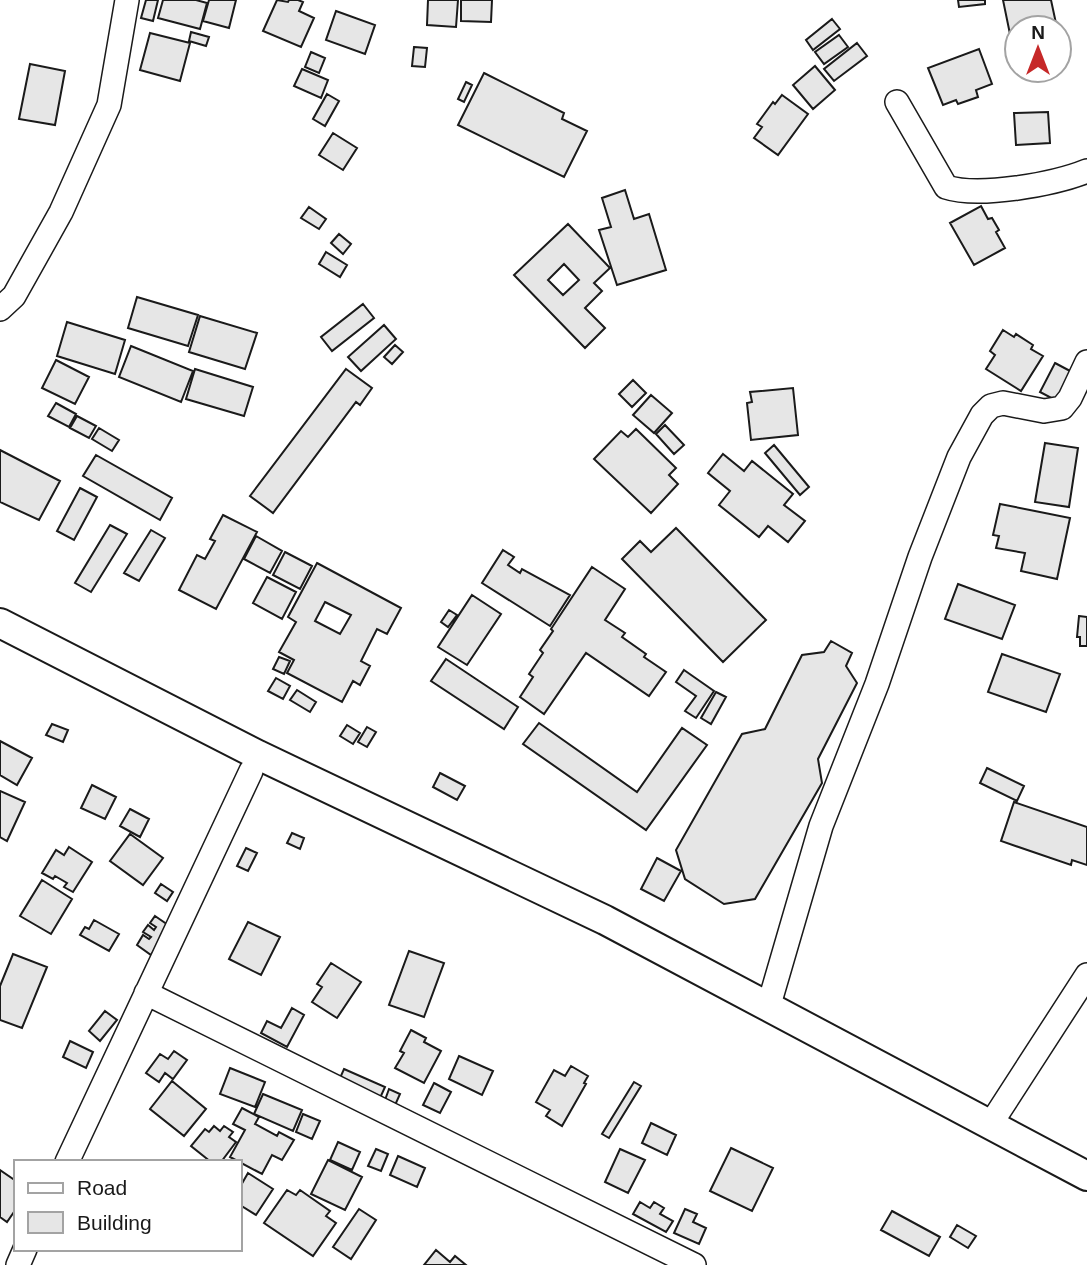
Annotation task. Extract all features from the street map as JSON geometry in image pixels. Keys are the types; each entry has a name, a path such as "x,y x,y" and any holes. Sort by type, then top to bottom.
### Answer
{"main road":[{"path":"0,623 258,755 605,920 1087,1176"},
{"path":"0,644 251,771 597,935 1087,1196"}],"street":[{"path":"4,296 61,212 109,105 127,0"},
{"path":"897,102 946,187 958,191 984,191 1045,183 1087,172"},
{"path":"768,1008 821,826 877,684 920,557 959,457 982,415 991,406 1003,403 1054,411 1062,408 1070,398 1087,362"},
{"path":"67,1160 251,771"},
{"path":"990,1125 1087,975"},
{"path":"146,993 694,1265"}],"building":[{"path":"146,0 158,0 153,21 141,18"},
{"path":"163,0 196,0 207,3 200,29 158,18"},
{"path":"209,0 236,0 229,28 203,21"},
{"path":"277,0 303,2 299,11 314,18 301,47 263,31"},
{"path":"428,0 458,0 456,27 427,25"},
{"path":"461,0 492,0 491,22 461,21"},
{"path":"958,0 985,0 985,4 959,7"},
{"path":"1003,0 1051,0 1054,14 1006,14"},
{"path":"336,11 375,25 365,54 326,40"},
{"path":"832,19 840,29 813,50 806,40"},
{"path":"191,32 209,37 206,46 189,41"},
{"path":"150,33 190,43 180,81 140,70"},
{"path":"839,35 848,47 824,64 815,52"},
{"path":"857,43 867,56 834,81 824,69"},
{"path":"414,47 427,48 425,67 412,66"},
{"path":"979,49 992,84 976,90 978,97 958,104 956,100 943,105 928,68"},
{"path":"311,52 325,58 319,73 305,67"},
{"path":"30,64 65,71 55,125 19,119"},
{"path":"815,66 835,90 813,109 793,85"},
{"path":"302,69 328,80 321,98 294,86"},
{"path":"484,73 564,113 562,119 587,131 564,177 458,125"},
{"path":"466,82 472,85 464,102 458,99"},
{"path":"327,94 339,101 325,126 313,119"},
{"path":"782,95 808,114 778,155 754,138 762,127 757,124 773,102 775,104"},
{"path":"1048,112 1050,143 1016,145 1014,113"},
{"path":"333,133 357,148 343,170 319,155"},
{"path":"625,190 634,219 649,214 666,270 617,285 599,230 611,227 602,198"},
{"path":"981,206 988,219 992,218 999,230 996,232 1005,248 974,265 950,223"},
{"path":"309,207 326,219 319,229 301,218"},
{"path":"568,224 610,268 594,283 602,291 585,308 605,328 585,348 514,275","holes":["564,264 579,280 563,295 548,280"]},
{"path":"339,234 351,244 343,254 331,243"},
{"path":"326,252 347,265 340,277 319,264"},
{"path":"137,297 198,315 188,346 128,328"},
{"path":"363,304 374,318 332,351 321,337"},
{"path":"200,316 257,333 245,369 189,352"},
{"path":"67,322 125,340 115,374 57,356"},
{"path":"384,325 396,339 361,371 348,357"},
{"path":"1003,330 1014,337 1016,334 1033,345 1031,349 1043,356 1021,391 986,369 995,355 990,351"},
{"path":"395,345 403,352 392,364 384,357"},
{"path":"131,346 193,371 181,402 119,377"},
{"path":"56,360 89,377 75,404 42,388"},
{"path":"1055,363 1072,372 1057,401 1040,392"},
{"path":"195,369 253,387 244,416 186,399"},
{"path":"346,369 372,388 360,405 356,402 273,513 250,496"},
{"path":"633,380 646,393 632,407 619,394"},
{"path":"793,388 798,435 751,440 747,403 752,402 750,392"},
{"path":"651,395 672,413 654,433 633,415"},
{"path":"56,403 76,414 69,427 48,416"},
{"path":"77,416 96,426 89,438 70,428"},
{"path":"665,425 684,445 674,454 656,434"},
{"path":"99,428 119,440 112,451 92,439"},
{"path":"636,429 676,468 669,475 678,484 651,513 594,459 621,431 628,437"},
{"path":"1045,443 1078,448 1069,507 1035,502"},
{"path":"774,445 809,487 800,495 765,453"},
{"path":"0,450 60,481 39,520 0,502"},
{"path":"723,454 744,471 752,461 793,494 784,505 805,521 788,542 768,526 759,537 719,505 730,491 708,473"},
{"path":"96,455 172,498 160,520 83,476"},
{"path":"80,488 97,497 74,540 57,531"},
{"path":"1000,504 1070,518 1057,579 1021,571 1025,553 996,548 999,536 993,535"},
{"path":"223,515 257,532 216,609 179,590 197,555 205,559 215,541 210,539"},
{"path":"110,525 127,534 91,592 75,583"},
{"path":"676,528 766,620 723,662 622,559 640,541 651,552"},
{"path":"151,530 165,538 139,581 124,573"},
{"path":"256,536 282,551 270,573 244,559"},
{"path":"503,550 514,557 508,565 520,573 522,569 570,595 550,626 482,583"},
{"path":"285,552 312,566 300,589 273,575"},
{"path":"317,563 401,608 387,634 377,629 361,661 370,666 360,685 353,681 342,702 287,673 294,660 279,652 296,622 288,617","holes":["325,602 351,615 340,634 315,621"]},
{"path":"592,567 625,589 605,620 625,633 622,637 666,672 649,696 586,653 544,714 520,697 533,677 529,674 543,653 540,650 553,631 551,629"},
{"path":"267,577 296,592 282,619 253,603"},
{"path":"958,584 1015,605 1002,639 945,619"},
{"path":"472,595 501,614 467,665 438,647"},
{"path":"449,610 457,615 448,627 441,622"},
{"path":"1079,616 1087,617 1087,646 1080,646 1080,637 1077,637"},
{"path":"831,641 852,653 846,666 857,683 818,759 822,783 755,899 724,904 685,879 676,850 742,734 765,729 802,655 824,652"},
{"path":"1002,654 1060,674 1046,712 988,692"},
{"path":"279,657 290,661 284,674 273,669"},
{"path":"446,659 518,707 504,729 431,681"},
{"path":"684,670 714,691 696,718 685,711 696,696 676,682"},
{"path":"276,678 290,686 283,699 268,691"},
{"path":"297,690 316,702 310,712 290,700"},
{"path":"716,692 726,697 711,724 701,718"},
{"path":"539,723 637,792 682,728 707,745 646,830 523,744"},
{"path":"52,724 68,730 63,742 46,735"},
{"path":"347,725 360,733 353,744 340,736"},
{"path":"367,727 376,732 367,747 358,742"},
{"path":"0,741 32,758 17,785 0,775"},
{"path":"987,768 1024,786 1017,801 980,783"},
{"path":"440,773 465,786 457,800 433,787"},
{"path":"92,785 116,797 105,819 81,808"},
{"path":"0,791 25,802 7,841 0,837"},
{"path":"1014,802 1087,827 1087,865 1072,860 1071,865 1001,841"},
{"path":"130,809 149,819 140,837 120,826"},
{"path":"292,833 304,838 300,849 287,843"},
{"path":"130,834 163,858 143,885 110,861"},
{"path":"69,847 92,862 73,892 64,887 67,883 42,873 56,850 64,855"},
{"path":"246,848 257,853 248,871 237,866"},
{"path":"657,858 681,871 664,901 641,889"},
{"path":"42,880 72,899 51,934 20,916"},
{"path":"161,884 173,892 167,901 155,893"},
{"path":"155,916 171,927 151,955 137,945 143,935 149,939 151,937 143,932 148,925 154,930 156,927 150,923"},
{"path":"94,920 119,934 109,951 80,935 85,927 89,929"},
{"path":"248,922 280,937 261,975 229,959"},
{"path":"409,951 444,963 424,1017 389,1005"},
{"path":"13,954 47,967 22,1028 0,1020 0,986"},
{"path":"331,963 361,982 337,1018 312,1002 322,987 317,984"},
{"path":"292,1008 304,1015 287,1047 261,1033 267,1021 281,1028"},
{"path":"105,1011 117,1020 100,1041 89,1031"},
{"path":"411,1030 426,1038 424,1042 441,1051 424,1083 395,1068 404,1053 400,1051"},
{"path":"70,1041 93,1052 86,1068 63,1057"},
{"path":"174,1051 187,1060 173,1079 165,1073 159,1082 146,1073 160,1054 168,1059"},
{"path":"459,1056 493,1071 482,1095 449,1079"},
{"path":"571,1066 588,1076 562,1126 546,1116 550,1110 536,1102 554,1070 565,1076"},
{"path":"230,1068 265,1082 255,1107 220,1094"},
{"path":"344,1069 385,1087 380,1098 385,1100 389,1089 400,1094 392,1112 336,1087"},
{"path":"172,1081 206,1109 184,1136 150,1109"},
{"path":"634,1082 641,1086 609,1138 602,1134"},
{"path":"434,1083 451,1092 440,1113 423,1105"},
{"path":"263,1094 302,1110 293,1131 254,1114"},
{"path":"242,1108 259,1117 255,1124 277,1136 279,1132 294,1140 282,1160 272,1155 262,1174 242,1163 242,1160 230,1157 245,1130 233,1124"},
{"path":"303,1114 320,1121 312,1139 296,1132"},
{"path":"651,1123 676,1135 667,1155 642,1143"},
{"path":"214,1126 220,1131 224,1126 233,1132 229,1137 236,1142 222,1160 208,1160 191,1146 205,1129 209,1132"},
{"path":"338,1142 360,1152 352,1170 330,1160"},
{"path":"731,1148 773,1168 752,1211 710,1191"},
{"path":"376,1149 388,1154 381,1171 368,1166"},
{"path":"620,1149 645,1160 628,1193 605,1182"},
{"path":"398,1156 425,1168 417,1187 390,1175"},
{"path":"328,1160 362,1177 345,1210 311,1194"},
{"path":"0,1170 14,1180 14,1212 7,1222 0,1217"},
{"path":"248,1173 273,1189 256,1215 242,1206 242,1184"},
{"path":"287,1190 296,1195 300,1190 330,1211 326,1216 336,1223 313,1256 264,1223"},
{"path":"640,1202 650,1208 654,1202 664,1208 660,1214 673,1221 666,1232 633,1214"},
{"path":"359,1209 376,1220 351,1259 333,1247"},
{"path":"685,1209 697,1214 693,1222 706,1228 699,1244 674,1233"},
{"path":"892,1211 940,1237 929,1256 881,1230"},
{"path":"957,1225 976,1236 968,1248 950,1237"},
{"path":"436,1250 450,1262 455,1256 466,1265 424,1265"}]}
